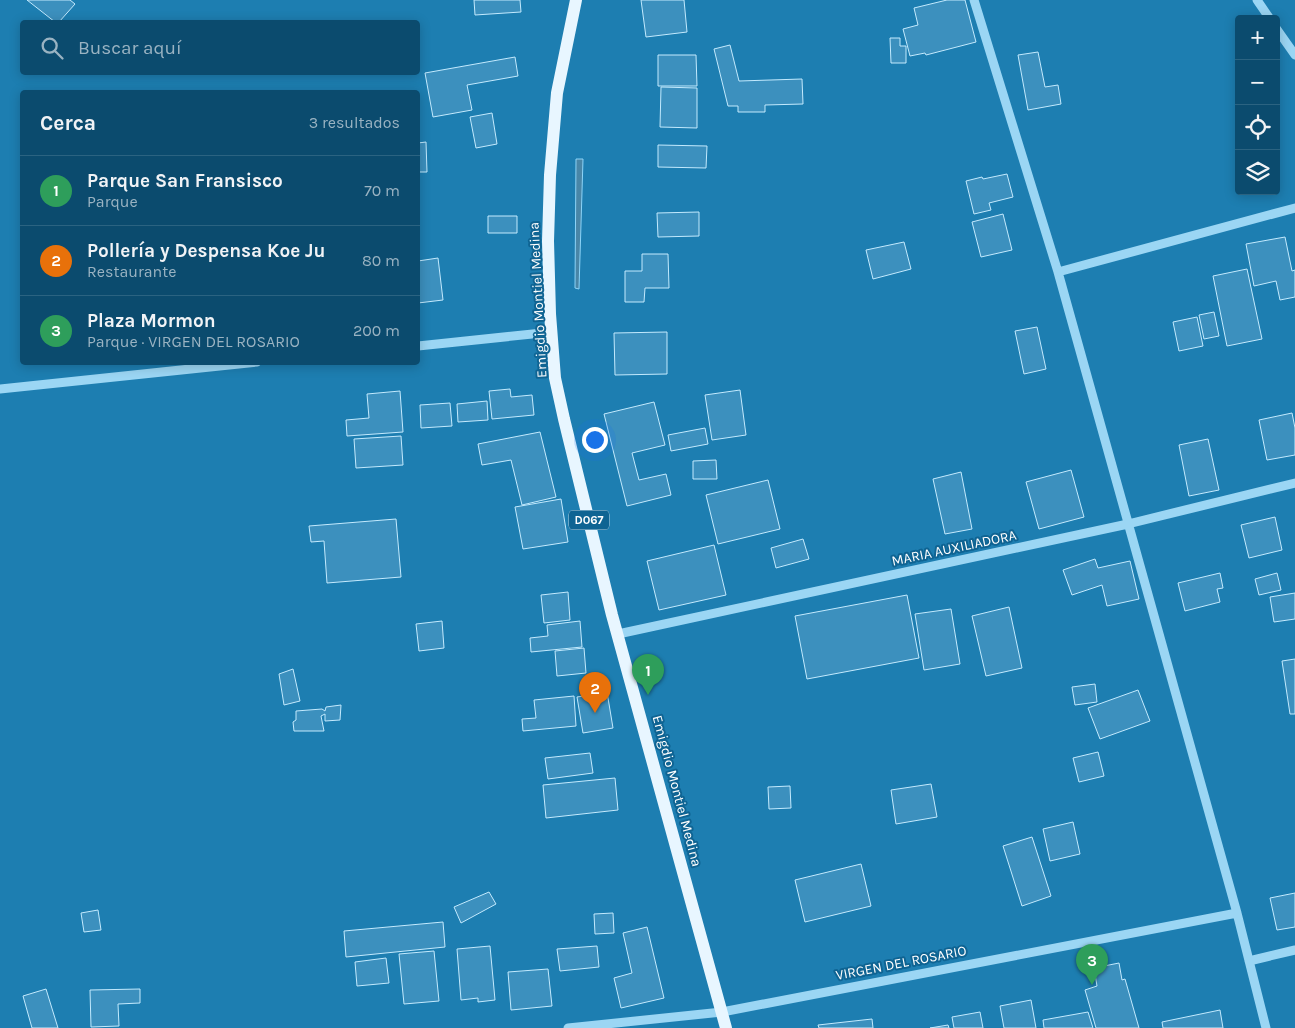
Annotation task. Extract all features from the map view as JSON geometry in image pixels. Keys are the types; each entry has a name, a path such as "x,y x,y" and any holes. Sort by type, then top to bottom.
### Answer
{"main road":[{"name":"Emigdio Montiel Medina","path":"576,0 557,93 553,123 548,241 555,378 618,634 726,1028"}],"street":[{"path":"974,0 1058,272 1237,913 1266,1028"},
{"path":"1257,0 1267,15"},
{"path":"1280,34 1295,55"},
{"path":"1058,272 1295,208"},
{"path":"420,346 552,332"},
{"path":"0,389 228,365"},
{"name":"MARIA AUXILIADORA","path":"618,634 1128,524 1295,483"},
{"name":"VIRGEN DEL ROSARIO","path":"568,1028 722,1012 1237,913"},
{"path":"1250,961 1295,950"}],"shaded area":[{"path":"0,0 1295,0 1295,1028 0,1028"},
{"path":"576,159 583,159 579,289 575,288"}],"building":[{"path":"27,0 70,0 75,4 61,20 52,20"},
{"path":"474,0 520,0 521,12 475,15"},
{"path":"641,0 684,0 687,32 646,37"},
{"path":"947,0 965,0 976,42 926,55 925,53 910,56 903,29 918,25 914,8"},
{"path":"890,38 900,38 900,46 906,46 906,63 891,63"},
{"path":"730,45 739,81 802,79 803,104 765,105 765,112 738,112 738,106 728,106 714,49"},
{"path":"1038,52 1045,87 1058,85 1061,104 1028,110 1018,55"},
{"path":"658,55 696,55 697,86 658,86"},
{"path":"515,57 518,76 467,85 472,110 433,117 425,73"},
{"path":"661,87 697,88 697,128 660,127"},
{"path":"492,113 497,144 476,148 470,117"},
{"path":"426,142 427,172 420,172 420,143"},
{"path":"658,145 707,146 706,168 658,167"},
{"path":"1007,174 1013,197 989,203 991,210 974,214 966,181"},
{"path":"699,212 699,236 658,237 657,213"},
{"path":"1003,214 1012,250 981,257 972,222"},
{"path":"488,216 517,216 517,233 488,233"},
{"path":"1285,237 1292,271 1295,270 1295,297 1280,300 1276,281 1254,286 1246,244"},
{"path":"904,242 911,269 873,279 866,250"},
{"path":"642,254 668,254 669,288 645,288 644,302 625,302 625,271 642,271"},
{"path":"438,258 443,300 420,303 420,261"},
{"path":"1247,269 1262,339 1227,346 1213,276"},
{"path":"1214,312 1219,336 1204,339 1199,315"},
{"path":"1197,317 1203,346 1179,351 1173,322"},
{"path":"1037,327 1046,369 1024,374 1015,331"},
{"path":"667,332 667,374 615,375 614,333"},
{"path":"510,389 511,397 532,395 534,415 492,419 489,391"},
{"path":"740,390 746,435 712,440 705,395"},
{"path":"400,391 403,432 347,436 346,420 369,418 367,394"},
{"path":"487,401 488,420 458,422 457,404"},
{"path":"654,402 665,445 632,453 639,480 666,474 671,495 627,506 604,414"},
{"path":"450,403 452,426 421,428 420,405"},
{"path":"1292,413 1295,428 1295,455 1267,460 1259,420"},
{"path":"705,428 708,444 671,451 668,435"},
{"path":"540,432 556,497 522,505 511,460 482,465 478,444"},
{"path":"401,436 403,465 356,468 354,439"},
{"path":"1208,439 1219,490 1189,496 1179,445"},
{"path":"716,460 717,479 693,479 693,461"},
{"path":"1071,470 1084,517 1039,529 1026,482"},
{"path":"961,472 972,529 945,534 933,479"},
{"path":"768,480 780,529 718,544 706,495"},
{"path":"561,499 568,542 523,549 515,507"},
{"path":"1275,517 1282,550 1249,558 1241,525"},
{"path":"396,519 401,577 327,583 324,541 311,542 309,526"},
{"path":"803,539 809,559 776,568 771,548"},
{"path":"714,545 726,595 659,610 647,561"},
{"path":"1095,559 1098,568 1130,561 1139,599 1107,606 1102,585 1072,595 1063,570"},
{"path":"1220,573 1223,588 1217,589 1220,602 1185,611 1178,583"},
{"path":"1277,573 1281,590 1259,595 1255,579"},
{"path":"568,592 570,620 544,623 541,595"},
{"path":"1295,593 1295,619 1274,622 1270,597"},
{"path":"907,595 919,658 807,679 795,616"},
{"path":"1009,607 1022,668 986,676 972,616"},
{"path":"951,609 960,664 924,670 915,614"},
{"path":"442,621 444,648 419,651 416,624"},
{"path":"580,621 582,647 531,652 530,638 548,636 547,625"},
{"path":"584,648 586,673 557,676 555,651"},
{"path":"1295,659 1295,714 1290,714 1282,661"},
{"path":"293,669 300,701 284,705 279,674"},
{"path":"1095,684 1097,702 1075,705 1072,687"},
{"path":"1138,690 1150,721 1100,739 1088,708"},
{"path":"607,692 613,728 583,733 577,697"},
{"path":"574,696 576,726 523,731 522,719 536,718 534,700"},
{"path":"341,705 340,720 325,721 325,714 321,716 324,731 294,731 293,722 296,720 296,711 322,709 325,711 326,707"},
{"path":"1098,752 1104,776 1079,782 1073,758"},
{"path":"590,753 593,773 548,779 545,758"},
{"path":"615,778 618,810 546,818 543,785"},
{"path":"931,784 937,817 896,824 891,790"},
{"path":"790,786 791,808 769,809 768,787"},
{"path":"1073,822 1080,854 1050,861 1043,829"},
{"path":"1032,837 1051,896 1022,906 1003,846"},
{"path":"861,864 871,906 805,922 795,880"},
{"path":"489,892 496,904 461,923 454,907"},
{"path":"1295,893 1295,927 1277,930 1270,898"},
{"path":"98,910 101,930 84,932 81,913"},
{"path":"613,913 614,933 595,934 594,914"},
{"path":"443,922 445,947 346,957 344,931"},
{"path":"647,927 664,998 621,1008 614,978 632,973 623,933"},
{"path":"490,946 495,1000 478,1002 478,998 461,1000 457,949"},
{"path":"597,946 599,967 560,971 557,949"},
{"path":"434,951 439,1001 404,1004 399,954"},
{"path":"386,958 389,983 357,986 355,962"},
{"path":"1119,963 1122,980 1125,979 1139,1028 1096,1028 1085,990 1097,986 1094,968"},
{"path":"548,969 552,1006 511,1010 508,972"},
{"path":"46,989 58,1028 32,1028 23,996"},
{"path":"140,989 140,1003 118,1004 119,1026 91,1027 90,990"},
{"path":"1031,1000 1036,1028 1004,1028 1000,1006"},
{"path":"1220,1010 1223,1028 1163,1028 1162,1022"},
{"path":"980,1012 983,1028 954,1028 952,1017"},
{"path":"1088,1012 1093,1028 1044,1028 1043,1020"},
{"path":"872,1019 873,1028 819,1028 818,1025"},
{"path":"948,1025 949,1028 930,1028"}],"place":[{"name":"Parque San Fransisco","path":"648,695"},
{"name":"Pollería y Despensa Koe Ju","path":"595,713"},
{"name":"Plaza Mormon","path":"1092,985"}]}
